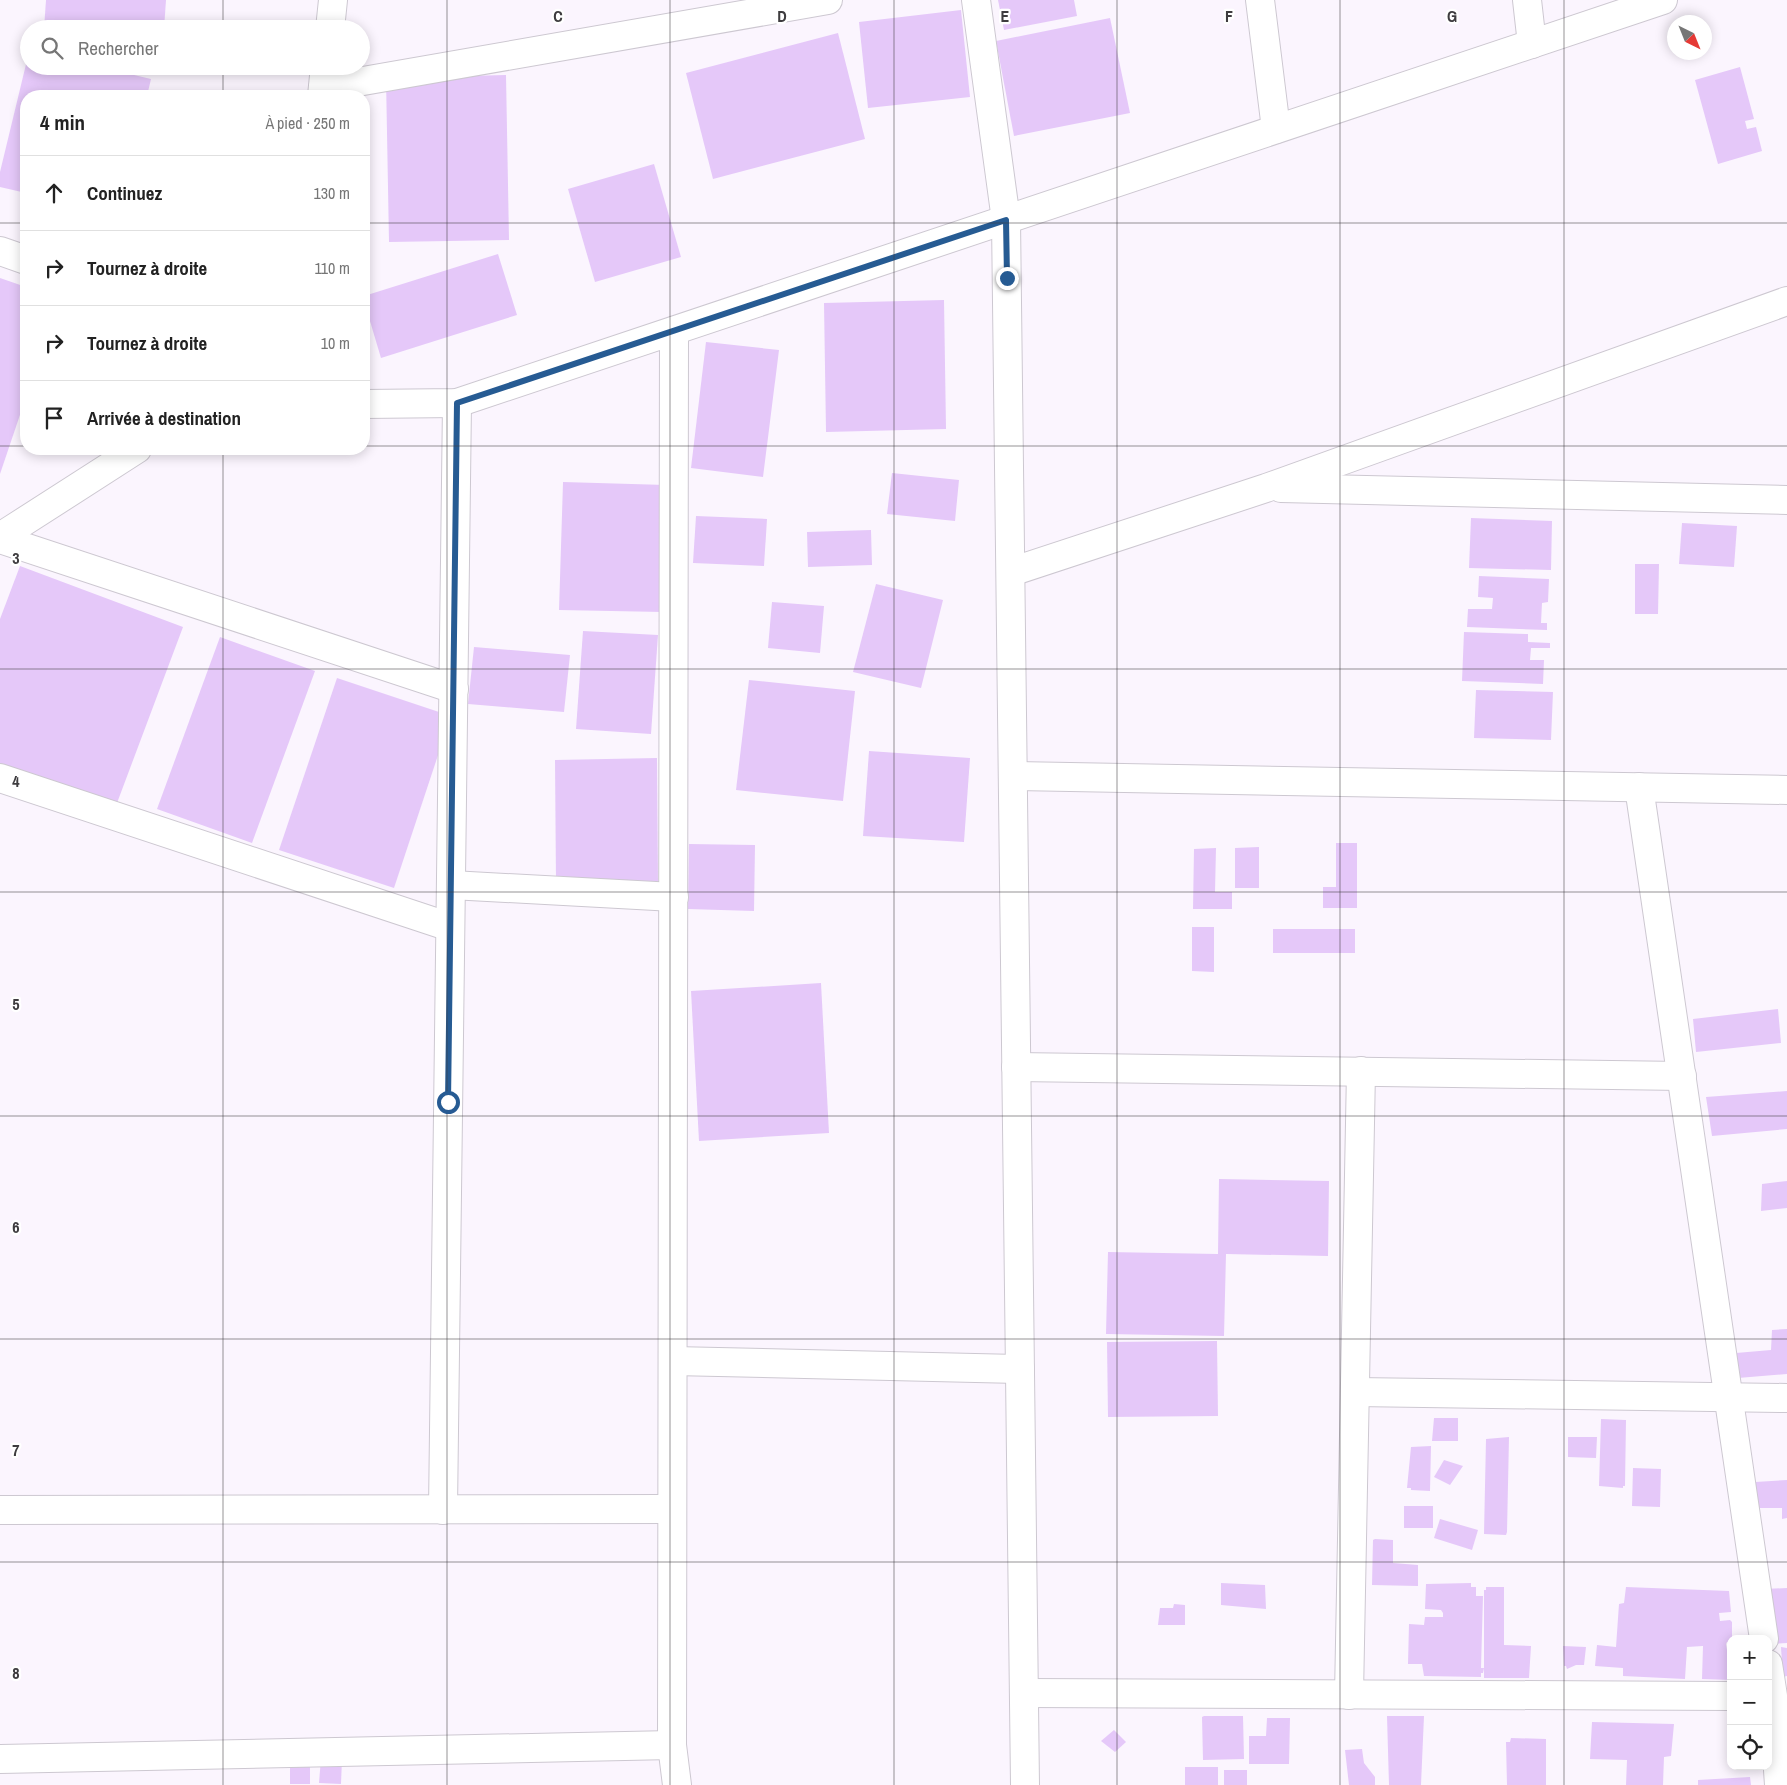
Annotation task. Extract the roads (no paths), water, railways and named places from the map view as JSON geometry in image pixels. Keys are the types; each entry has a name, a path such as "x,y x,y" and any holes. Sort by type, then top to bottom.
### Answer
{"street":[{"path":"331,20 333,0"},
{"path":"323,84 828,0"},
{"path":"976,0 1006,220 1025,1785"},
{"path":"1260,0 1276,129"},
{"path":"1527,0 1532,44"},
{"path":"370,404 457,403 1663,0"},
{"path":"0,251 20,258"},
{"path":"1011,572 1266,488 1787,301"},
{"path":"674,331 672,1745 676,1785"},
{"path":"443,1510 457,403"},
{"path":"0,538 128,455"},
{"path":"1266,488 1787,500"},
{"path":"0,538 454,689"},
{"path":"1013,776 1787,790"},
{"path":"0,778 450,927"},
{"path":"1639,787 1763,1635"},
{"path":"451,885 674,897"},
{"path":"1016,1067 1682,1076"},
{"path":"1349,1695 1361,1071"},
{"path":"673,1361 1020,1369"},
{"path":"1354,1392 1787,1398"},
{"path":"0,1510 672,1509"},
{"path":"1772,1680 1776,1696 1779,1785"},
{"path":"1024,1693 1727,1696"},
{"path":"0,1759 672,1745"}]}
